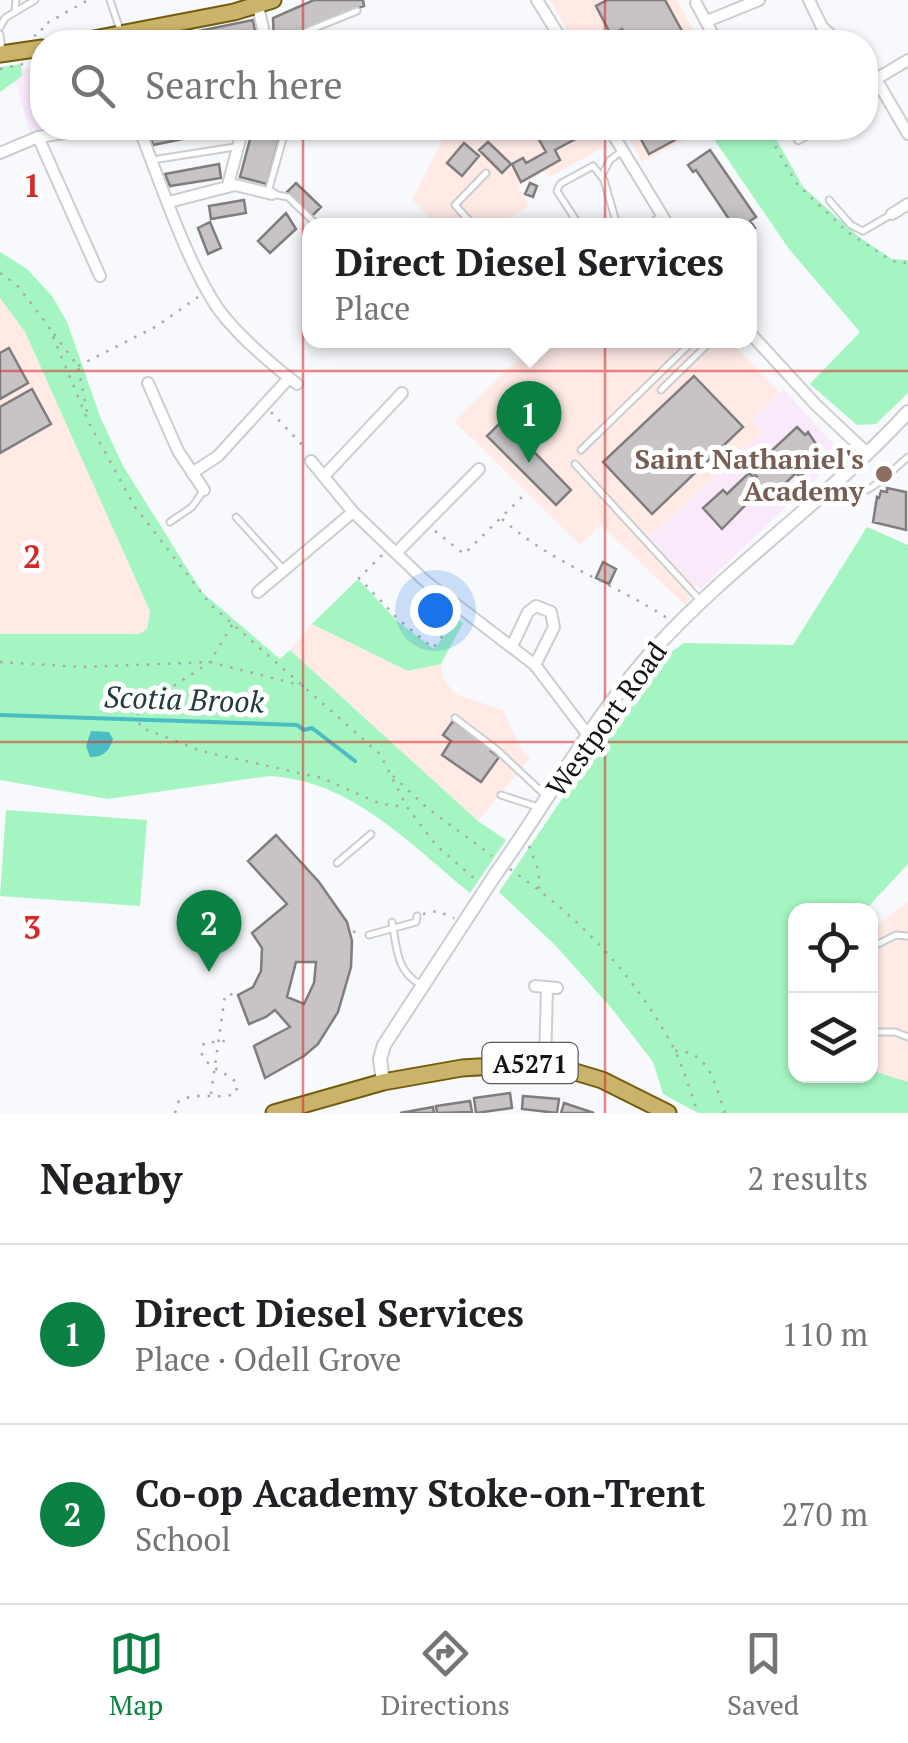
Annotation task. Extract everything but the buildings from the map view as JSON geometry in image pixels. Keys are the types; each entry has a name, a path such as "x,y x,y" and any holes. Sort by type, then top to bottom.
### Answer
{"main road":[{"path":"152,30 232,6 266,3"},
{"path":"1,54 30,51"},
{"name":"A5271","path":"274,1113 383,1082 476,1066 544,1063 602,1080 668,1113"}],"street":[{"path":"537,0 556,30"},
{"path":"707,21 760,0"},
{"path":"809,0 825,30"},
{"path":"266,3 266,30"},
{"path":"696,3 711,30"},
{"path":"907,129 879,84 908,60"},
{"path":"0,153 30,140"},
{"path":"40,140 100,276"},
{"path":"144,140 206,288 226,318 293,381 218,456 192,473"},
{"path":"228,186 240,140"},
{"path":"616,140 663,218"},
{"path":"169,202 228,186 270,194"},
{"path":"892,214 907,206"},
{"path":"757,341 866,452"},
{"path":"148,384 178,451 204,490"},
{"path":"325,475 402,393"},
{"name":"Westport Road","path":"383,1082 380,1058 384,1045 497,869 623,686 701,601 908,412"},
{"path":"311,461 353,512 424,580 535,665 588,735"},
{"path":"393,550 426,524 479,469"},
{"path":"258,592 353,512"},
{"path":"273,578 282,588"},
{"path":"512,646 528,612 536,606 551,612 554,628 535,665"},
{"path":"544,1063 546,987"}],"lane":[{"path":"15,11 16,0"},
{"path":"1,54 3,20 34,0"},
{"path":"110,0 119,30"},
{"path":"313,30 357,11"},
{"path":"283,140 270,194 288,197 308,218"},
{"path":"152,160 238,146"},
{"path":"574,218 557,191 560,184 622,151"},
{"path":"602,176 610,160"},
{"path":"594,166 602,176 615,218"},
{"path":"466,218 455,205 486,173"},
{"path":"829,200 863,231 892,214"},
{"path":"581,450 686,348"},
{"path":"661,390 704,348"},
{"path":"831,484 846,494 862,494 908,457"},
{"path":"575,464 701,601"},
{"path":"170,522 192,507 204,490"},
{"path":"236,518 284,570"},
{"path":"455,718 498,750 544,803"},
{"path":"501,795 544,803"},
{"path":"337,863 370,834"},
{"path":"369,934 416,922 417,916"},
{"path":"393,926 400,965 406,976 423,986"},
{"path":"878,944 896,936 908,936"},
{"path":"878,1032 908,1037"}],"path":[{"path":"42,30 42,26 88,0"},
{"path":"780,155 798,141"},
{"path":"0,273 16,284 78,366 89,423"},
{"path":"78,366 158,326 206,288"},
{"path":"49,326 89,423 135,507 211,604 380,754 407,807 436,845 486,889"},
{"path":"266,406 306,448 311,461"},
{"path":"426,524 464,554 523,496"},
{"path":"502,519 560,563 631,596 678,625"},
{"path":"393,550 358,578 398,619 433,648 464,610"},
{"path":"233,624 210,662 169,689 134,692 140,728 202,751 322,778 381,804 407,807"},
{"path":"0,662 83,667 210,662 305,687"},
{"path":"389,771 497,869"},
{"path":"526,829 539,872 540,890"},
{"path":"510,869 572,916 625,973 675,1051 698,1113"},
{"path":"417,916 437,911 463,924"},
{"path":"211,1096 225,995 235,994"},
{"path":"175,1113 180,1101 190,1096 224,1098 235,1094 238,1085 204,1061 200,1052 204,1042 226,1041"},
{"path":"675,1051 689,1050 700,1057 710,1072 724,1113"}],"shaded area":[{"path":"550,0 677,0 693,30 567,30"},
{"path":"30,67 30,134 13,71"},
{"path":"443,140 601,140 605,147 549,177 545,172 518,186 529,206 509,218 430,218 412,199"},
{"path":"630,140 685,140 642,162"},
{"path":"0,298 25,332 150,611 147,630 139,634 0,634"},
{"path":"515,348 737,348 780,393 752,419 764,431 649,538 696,585 687,594 690,599 685,605 601,525 580,545 454,421 521,357"},
{"path":"784,390 837,448 838,457 700,589 649,538 763,432 751,419"},
{"path":"312,624 408,671 441,664 443,678 455,694 503,710 519,745 530,758 478,821 290,650"},
{"path":"908,901 908,1082 878,1072 878,925"}],"green space":[{"path":"21,64 22,76 0,92 0,67"},
{"path":"715,140 777,140 803,187 859,237 892,259 908,260 908,393 876,424 857,425 810,384 860,332 789,249"},
{"path":"0,252 27,269 52,296 67,322 101,419 123,466 202,592 280,659 290,650 478,821 506,840 470,893 378,818 327,789 299,780 269,776 108,799 0,780 0,634 139,634 147,629 150,611 25,332 0,298"},
{"path":"867,527 908,545 908,864 872,903 788,903 788,1083 878,1083 878,1072 908,1082 908,1113 698,1113 663,1094 653,1062 613,1010 556,946 499,892 637,688 667,655 684,643 793,645"},
{"path":"358,579 397,621 434,649 458,619 463,623 441,664 408,671 312,624"},
{"path":"6,810 147,820 140,906 0,896"}],"water":[{"path":"91,731 109,732 113,739 108,750 99,756 90,757 86,746"}],"waterway":[{"name":"Scotia Brook","path":"0,715 297,725 304,730 312,728 355,761"}],"place":[{"name":"Direct Diesel Services","path":"529,463"},
{"name":"Saint Nathaniel's Academy","path":"884,474"},
{"name":"Co-op Academy Stoke-on-Trent","path":"209,972"}]}
